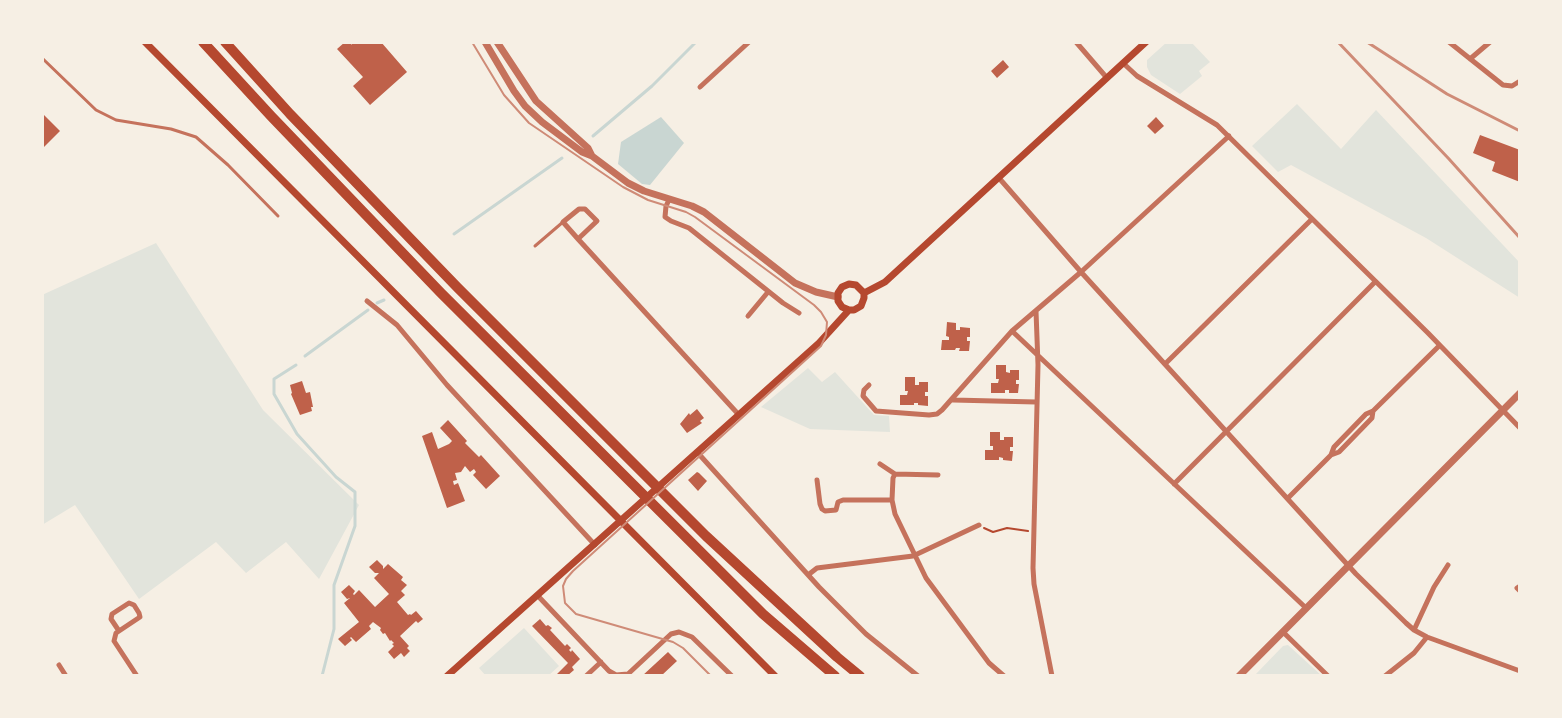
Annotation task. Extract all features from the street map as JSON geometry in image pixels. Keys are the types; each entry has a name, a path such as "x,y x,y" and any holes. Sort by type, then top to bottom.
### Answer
{"highway":[{"path":"203,42 452,304 763,614 835,676"},
{"path":"225,42 290,114 500,330 706,536 860,676"}],"main road":[{"path":"145,42 775,676"},
{"path":"864,293 885,282 1146,42"},
{"path":"849,284 856,285 864,293 858,309 849,310 840,304 840,290 849,284"},
{"path":"447,676 815,347 849,310"}],"street":[{"path":"485,42 525,106 582,152 628,183 704,212 795,283 838,297"},
{"path":"497,42 536,101 588,148 592,156"},
{"path":"700,87 749,42"},
{"path":"1076,42 1107,78"},
{"path":"1449,42 1503,85 1512,86 1520,81"},
{"path":"1470,59 1490,42"},
{"path":"1123,63 1229,136 1520,428"},
{"path":"869,385 863,396 876,411 937,414 1012,331 1229,136"},
{"path":"998,177 1348,565 1414,630 1520,671"},
{"path":"669,200 665,217 689,228 799,313"},
{"path":"578,239 597,221 585,209 579,209 563,222 578,239 739,415"},
{"path":"1165,364 1312,219"},
{"path":"1174,484 1375,282"},
{"path":"748,316 768,292"},
{"path":"367,301 397,325 447,385 595,545"},
{"path":"1036,310 1034,584 1052,676"},
{"path":"1012,331 1306,608"},
{"path":"1288,498 1331,455 1339,452 1372,418 1373,411 1439,346"},
{"path":"1239,676 1520,393"},
{"path":"952,400 1036,402"},
{"path":"697,452 866,634 918,676"},
{"path":"880,464 895,474 938,475"},
{"path":"895,474 892,500 895,514 913,556 930,585 989,663 1004,676"},
{"path":"817,480 820,504 825,511 836,510 838,502 843,500 892,500"},
{"path":"808,575 817,568 913,556 979,525"},
{"path":"1414,630 1448,565"},
{"path":"538,596 616,675 628,674 667,637 679,632 692,637 732,676"},
{"path":"119,631 111,619 112,614 129,603 134,605 140,617 115,636 116,645 137,676"},
{"path":"1283,631 1328,676"},
{"path":"1385,676 1414,653 1427,637"},
{"path":"586,676 601,662"},
{"path":"59,665 66,676"}],"lane":[{"path":"42,58 96,110 116,120 171,129 196,137 278,216"},
{"path":"535,246 563,222"}],"path":[{"path":"979,525 993,532 1007,528 1032,531"}],"shaded area":[{"path":"1167,42 1191,42 1210,62 1199,71 1202,76 1180,94 1151,75 1147,67 1147,60"},
{"path":"1297,104 1341,149 1376,110 1520,263 1520,298 1426,238 1291,165 1278,172 1252,146"},
{"path":"661,117 684,143 650,185 642,184 618,164 621,142"},
{"path":"156,243 263,410 359,505 319,579 286,542 246,573 216,542 139,599 75,505 42,525 42,295"},
{"path":"808,368 822,382 835,372 874,415 889,416 890,432 810,429 761,407"},
{"path":"524,628 559,666 548,676 486,676 479,668"},
{"path":"1288,645 1322,676 1254,676 1283,646"}],"building":[{"path":"345,42 352,45 351,42 381,42 407,72 370,105 353,86 363,77 337,49"},
{"path":"1003,60 1009,67 997,78 991,71"},
{"path":"42,113 60,131 42,149"},
{"path":"1156,117 1164,126 1155,134 1147,126"},
{"path":"1480,135 1520,150 1520,182 1492,171 1495,162 1473,153"},
{"path":"947,322 956,323 956,330 960,327 970,328 970,337 967,337 970,341 969,351 959,351 960,348 941,350 942,340 949,340 946,336"},
{"path":"996,365 1006,365 1006,372 1010,373 1010,370 1019,370 1019,380 1016,380 1018,393 1005,390 1005,393 991,393 991,383 998,383 999,379 996,379"},
{"path":"905,377 915,377 915,385 928,382 925,396 928,396 928,406 918,403 900,405 900,395 907,395 908,391 905,391"},
{"path":"302,381 306,393 310,392 313,407 312,411 300,415 290,385"},
{"path":"697,409 704,418 700,421 702,423 687,433 680,424"},
{"path":"448,420 467,441 465,443 500,476 486,489 473,475 476,472 474,469 470,472 465,466 461,472 455,473 457,480 453,481 454,485 458,483 465,501 447,508 422,436 432,432 438,449 449,444 452,441 440,428"},
{"path":"990,432 1000,432 1000,440 1013,437 1013,447 1010,447 1013,451 1012,461 999,457 999,460 985,460 985,450 993,450"},
{"path":"697,472 707,481 698,491 688,480"},
{"path":"377,560 383,569 388,564 403,577 401,580 407,585 401,591 405,595 397,602 408,615 416,611 423,619 418,623 416,621 400,636 410,651 404,657 401,653 394,659 388,652 394,643 373,622 369,626 371,629 356,642 351,637 352,640 345,646 338,639 359,622 344,603 350,598 347,599 341,592 349,585 355,591 354,595 359,590 375,607 389,594 374,578 379,573 369,567"},
{"path":"540,619 580,659 567,676 555,676 568,663 532,626"},
{"path":"668,652 677,661 661,676 642,676"}],"waterway":[{"path":"593,136 652,86 696,42"},
{"path":"454,234 562,158"},
{"path":"377,303 384,300"},
{"path":"305,356 368,310"},
{"path":"296,365 274,379 274,394 297,434 336,477 355,492 355,526 334,585 334,629 322,676"}],"tram line":[{"path":"472,42 504,95 529,123 623,187 695,217 814,305 827,322 821,346 573,571 563,586 565,603 576,614 673,642 711,676"}],"railway":[{"path":"1338,42 1520,238"},
{"path":"1367,42 1447,94 1520,131"}]}
